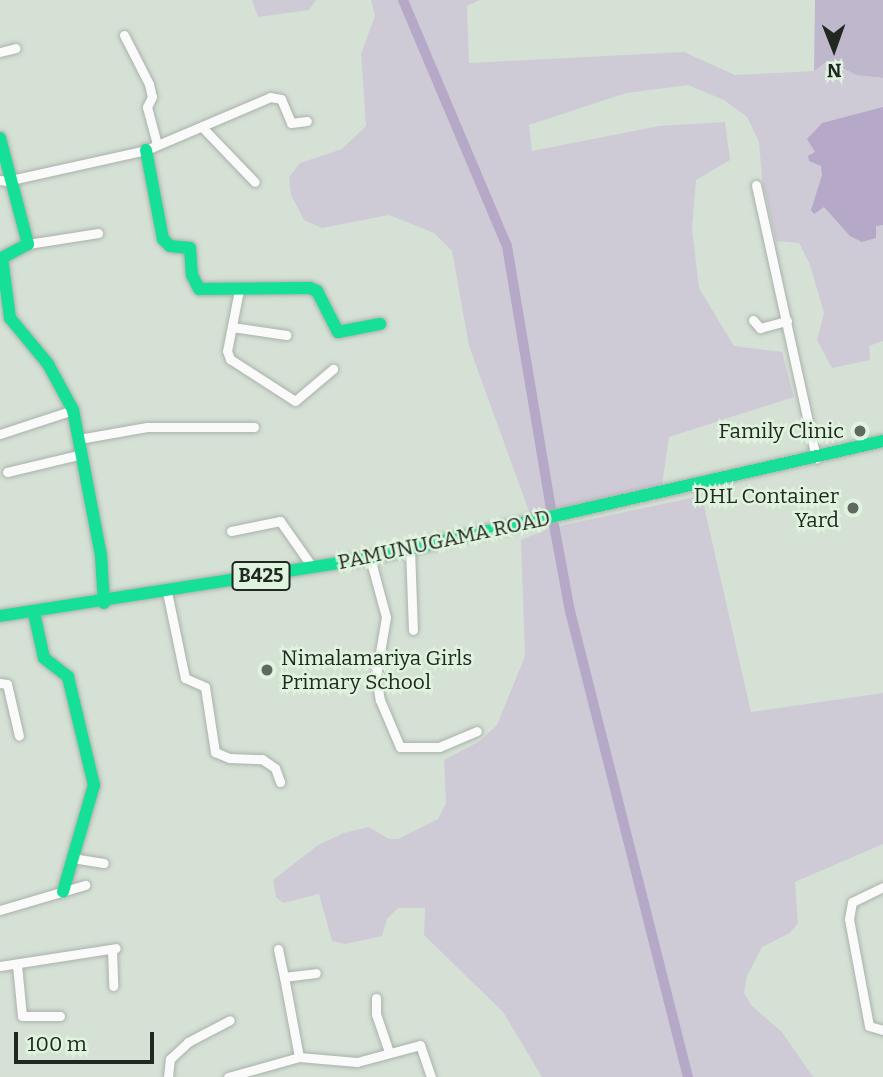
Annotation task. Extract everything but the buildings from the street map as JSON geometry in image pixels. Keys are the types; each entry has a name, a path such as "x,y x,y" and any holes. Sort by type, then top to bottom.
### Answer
{"street":[{"path":"124,35 149,84 152,97 147,107 166,244 190,248 192,275 199,289 310,288 317,291 338,331 380,324"},
{"path":"0,52 16,48"},
{"path":"7,181 151,147 270,97 281,99 291,123 307,121"},
{"path":"202,127 255,182"},
{"path":"0,138 7,181 28,244"},
{"path":"756,185 764,237 782,290 816,458"},
{"path":"98,233 28,244 2,258 5,318 48,364 73,410 101,556 104,603"},
{"path":"239,290 227,351 230,359 291,401 303,398 332,369"},
{"path":"753,320 760,328 787,321"},
{"path":"232,327 286,335"},
{"path":"0,434 73,410"},
{"path":"79,439 147,427 254,427"},
{"name":"PAMUNUGAMA ROAD","path":"0,617 104,603 370,558 883,441"},
{"path":"6,472 82,454"},
{"path":"231,531 280,521 313,568"},
{"path":"410,549 413,630"},
{"path":"370,558 387,617 376,676 380,700 400,747 439,747 477,731"},
{"path":"167,592 185,678 205,687 215,752 229,758 262,759 275,768 281,782"},
{"path":"34,613 44,658 68,677 94,785 88,818 72,858 63,892"},
{"path":"0,683 7,684 19,736"},
{"path":"72,858 104,863"},
{"path":"0,910 85,885"},
{"path":"883,887 852,902 849,919 869,1026 883,1030"},
{"path":"278,948 299,1057"},
{"path":"0,966 114,949 113,986"},
{"path":"17,965 22,1016 60,1016"},
{"path":"284,977 316,972"},
{"path":"376,998 379,1025 388,1052"},
{"path":"169,1077 170,1059 188,1042 230,1020"},
{"path":"228,1077 250,1074 299,1057 358,1062 420,1045 431,1077"}],"shaded area":[{"path":"252,0 316,0 309,10 258,17"},
{"path":"371,0 480,0 467,6 469,63 684,52 735,75 814,71 828,61 856,75 883,78 883,341 869,346 870,360 832,368 817,340 824,313 810,265 799,243 776,241 762,179 759,142 747,117 724,100 688,85 626,93 529,125 532,151 659,126 725,122 730,160 696,180 692,228 699,288 734,346 782,352 794,397 669,437 662,485 531,517 469,346 452,251 434,233 389,215 322,228 304,220 291,195 289,177 300,163 342,149 366,126 361,54 375,16"},
{"path":"815,0 883,0 883,78 856,75 828,61 814,71"},
{"path":"883,107 883,225 876,226 876,238 862,242 850,236 824,207 814,214 811,210 822,175 821,166 809,161 808,156 815,152 807,139 822,123"},
{"path":"696,497 704,506 751,712 883,693 883,844 795,882 798,923 790,933 762,947 747,976 744,993 752,1006 782,1032 813,1077 542,1077 503,1012 424,935 425,908 398,908 387,919 382,936 345,944 332,941 319,894 283,903 276,897 273,880 318,845 344,833 369,827 389,839 398,839 438,819 446,803 444,760 480,741 497,725 525,656 521,540 550,528"}],"waterway":[{"path":"403,0 507,246 551,508"},
{"path":"554,525 570,611 688,1077"}],"traffic: fast":[{"path":"0,138 28,244 2,258 10,318 48,364 73,410 101,556 104,603"},
{"path":"146,150 163,239 170,246 190,248 192,275 199,289 310,288 317,291 338,332 380,324"},
{"path":"0,616 370,558 883,441"},
{"path":"34,613 44,658 68,677 94,785 63,892"}],"place":[{"name":"Family Clinic","path":"860,431"},
{"name":"DHL Container Yard","path":"853,508"},
{"name":"Nimalamariya Girls Primary School","path":"267,670"}]}
